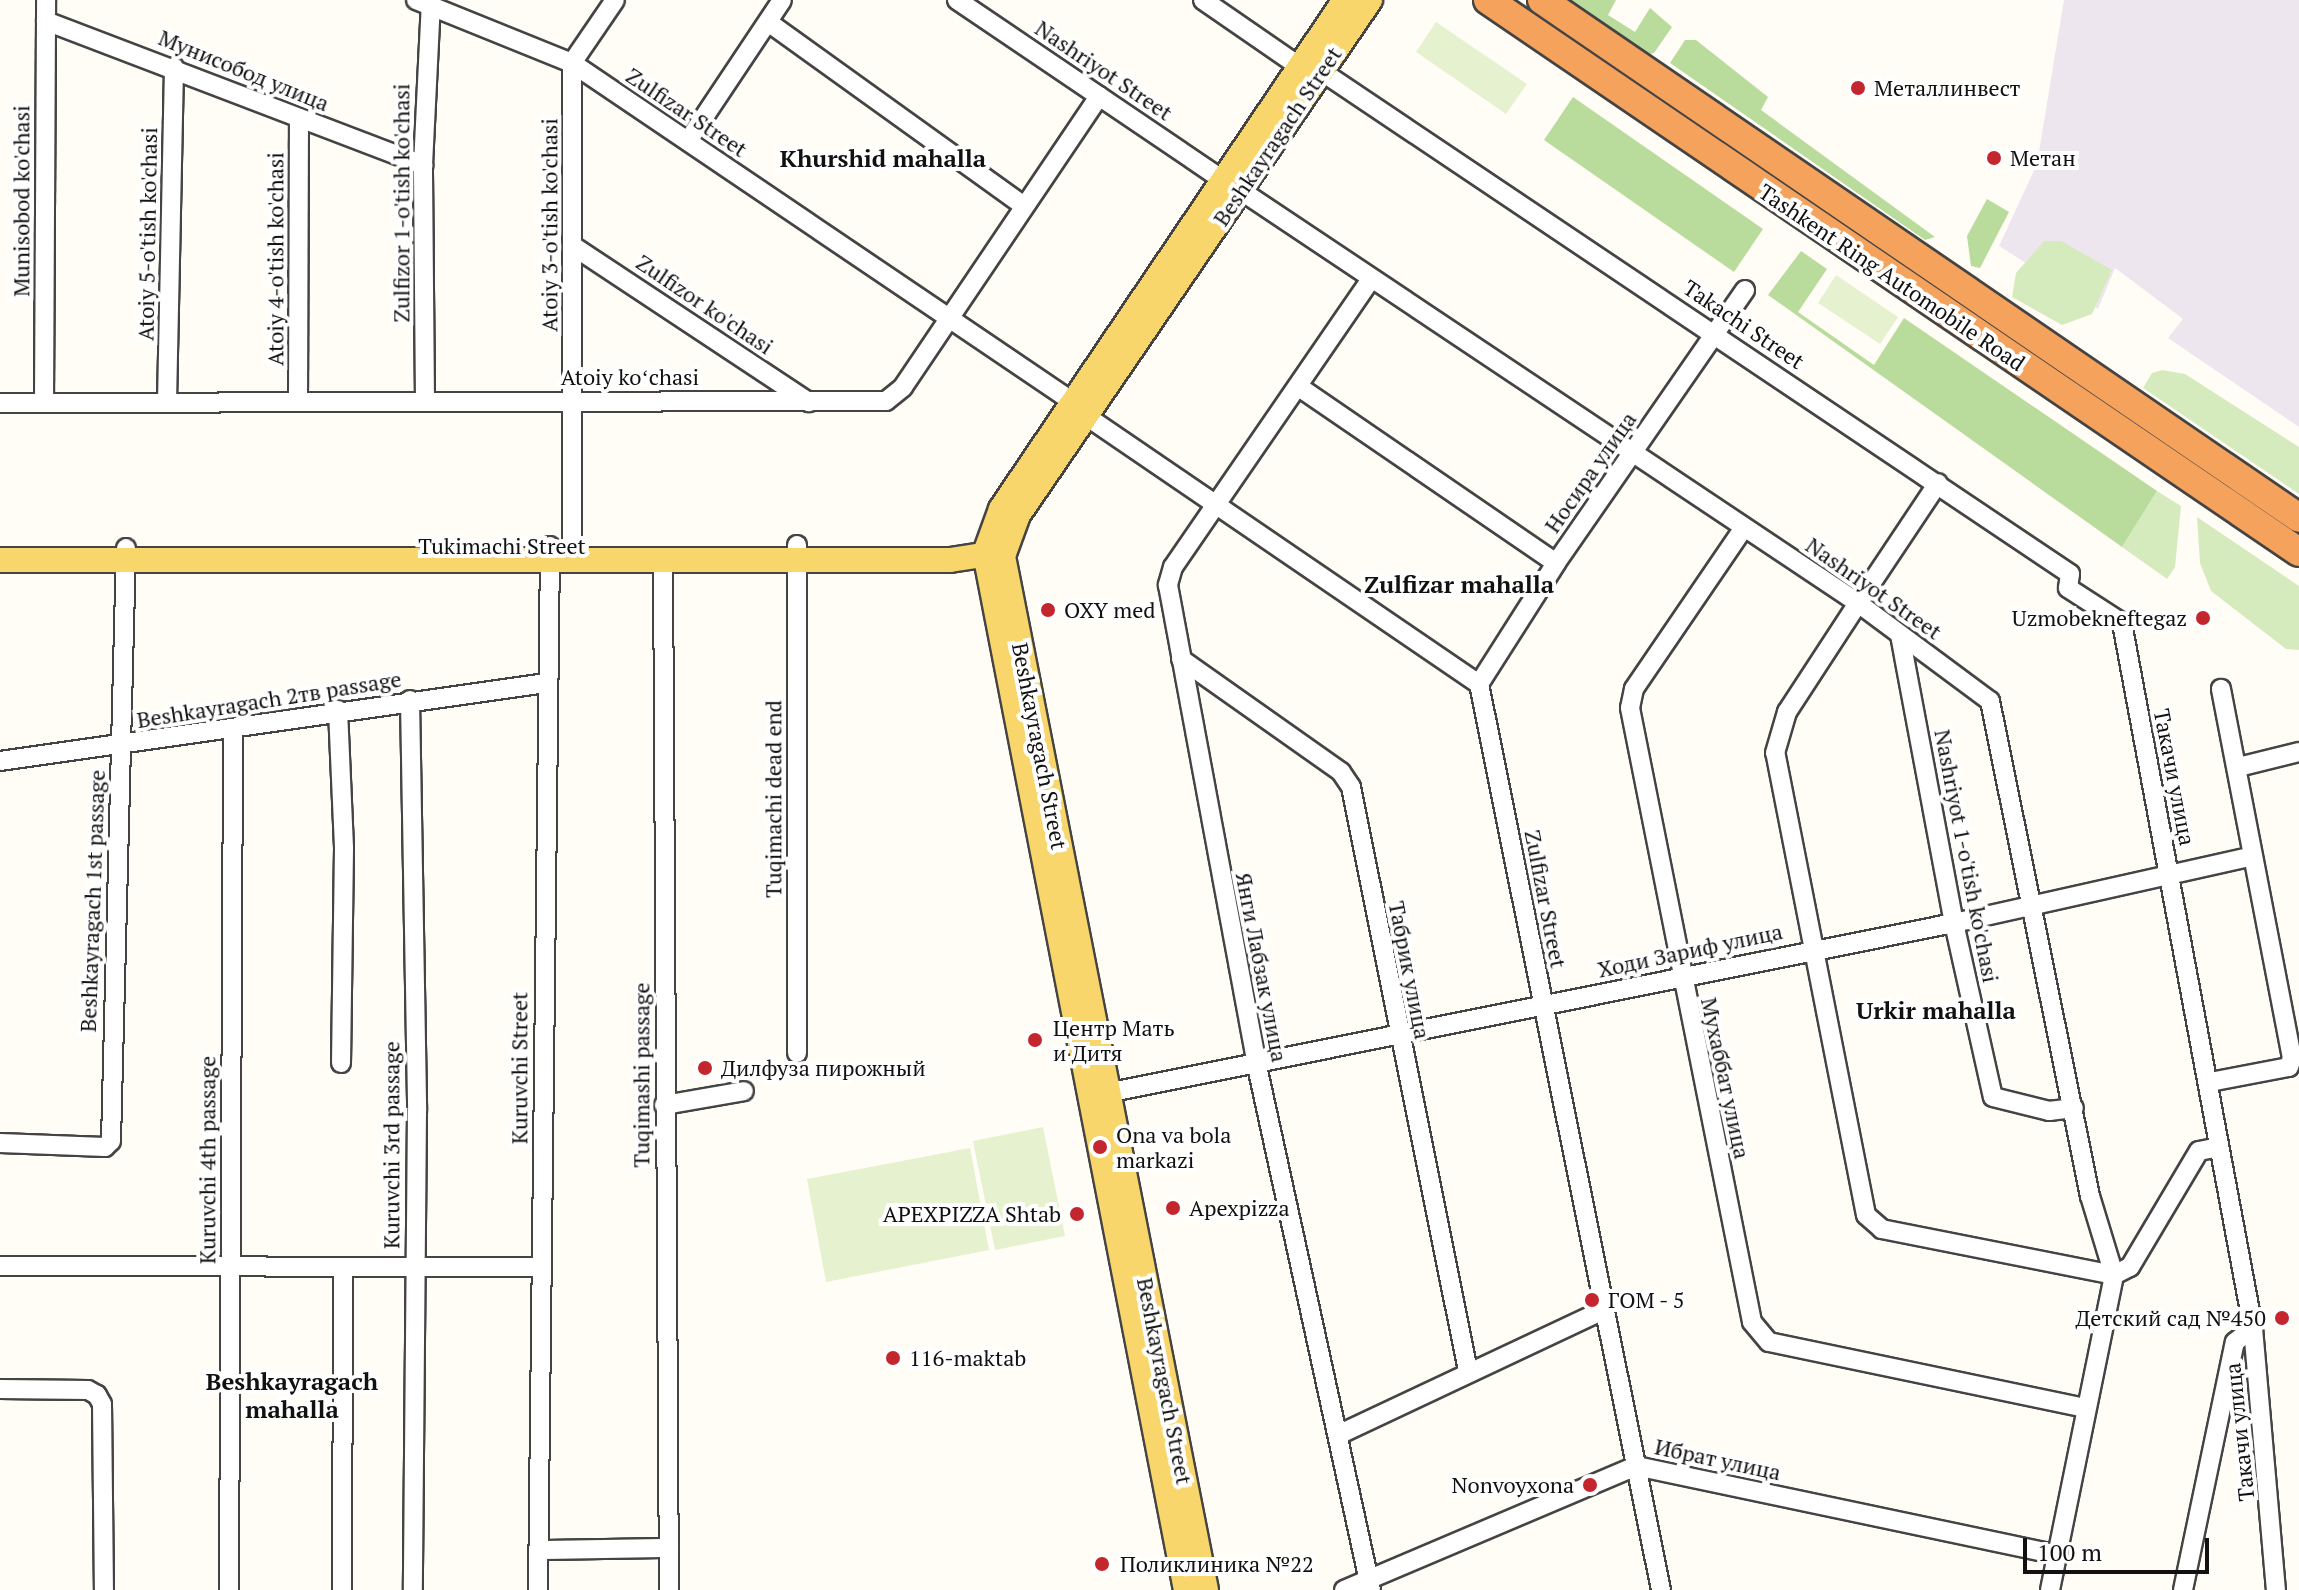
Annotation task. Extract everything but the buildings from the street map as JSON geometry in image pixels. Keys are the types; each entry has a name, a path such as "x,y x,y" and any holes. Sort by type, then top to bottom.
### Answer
{"highway":[{"name":"Tashkent Ring Automobile Road","path":"1488,0 1747,180 2299,552"},
{"name":"Tashkent Ring Automobile Road","path":"1542,0 2299,518"},
{"path":"1747,180 1766,152"},
{"path":"1821,230 1840,203"}],"main road":[{"name":"Beshkayragach Street","path":"1206,1590 1099,1094 991,550 1012,526 1080,409 1346,11 1370,0"},
{"name":"Tukimachi Street","path":"0,549 126,554"},
{"name":"Tukimachi Street","path":"0,560 126,554 991,550"},
{"name":"Tukimachi Street","path":"561,552 663,559 797,552"},
{"name":"Beshkayragach Street","path":"1099,1094 1186,1590"}],"street":[{"name":"Munisobod ko'chasi","path":"44,402 46,0"},
{"path":"572,63 615,0"},
{"path":"688,141 782,0"},
{"name":"Nashriyot Street","path":"957,0 1743,529 1858,603 1990,701 2090,1196 2114,1275"},
{"name":"Takachi Street","path":"1203,0 1716,333 1938,483 2070,574 2068,588 2122,623"},
{"name":"Zulfizar Street","path":"425,2 572,63 1479,684 1661,1590"},
{"name":"Zulfizor 1-o'tish ko'chasi","path":"425,2 425,401"},
{"name":"Мунисобод улица","path":"46,21 174,67 423,165"},
{"path":"768,22 1023,205"},
{"name":"Atoiy 3-o'tish ko'chasi","path":"561,552 572,400 572,63"},
{"name":"Atoiy 5-o'tish ko'chasi","path":"167,402 174,67"},
{"name":"Atoiy koʻchasi","path":"0,403 809,402 893,398 1099,96"},
{"name":"Atoiy 4-o'tish ko'chasi","path":"298,401 299,118"},
{"name":"Zulfizor ko'chasi","path":"573,246 809,402"},
{"name":"Янги Лабзак улица","path":"1370,1584 1340,1434 1257,1066 1168,576 1371,279"},
{"name":"Носира улица","path":"1479,684 1556,563 1745,290"},
{"path":"1299,387 1556,563"},
{"path":"1938,483 1778,730 1775,753 1869,1220 1882,1229 2114,1275 2130,1267 2199,1151 2219,1147"},
{"name":"Мухаббат улица","path":"1743,529 1634,689 1630,704 1681,975 1758,1334 1769,1342 2085,1408"},
{"name":"Kuruvchi Street","path":"538,1590 546,683 561,552"},
{"name":"Tuqimachi dead end","path":"797,552 797,1053"},
{"name":"Beshkayragach 1st passage","path":"0,1143 105,1147 111,1141 126,554"},
{"name":"Tuqimashi passage","path":"663,559 669,1590"},
{"name":"Такачи улица","path":"2122,623 2210,1082 2253,1328 2276,1590"},
{"name":"Nashriyot 1-o'tish ko'chasi","path":"1900,635 1954,923 1993,1097 2049,1111 2074,1108"},
{"name":"Табрик улица","path":"1181,659 1341,772 1351,787 1397,1034 1468,1371"},
{"name":"Beshkayragach 2тв passage","path":"0,761 233,730 338,710 546,683"},
{"path":"2210,1082 2291,1063 2221,689"},
{"name":"Kuruvchi 3rd passage","path":"410,700 417,1111 413,1590"},
{"path":"338,710 344,849 341,1063"},
{"name":"Kuruvchi 4th passage","path":"229,1590 233,730"},
{"path":"2238,767 2299,752"},
{"name":"Ходи Зариф улица","path":"1099,1094 1257,1066 1681,975 1954,923 2253,856"},
{"path":"664,1105 744,1091"},
{"path":"0,1266 230,1264 541,1267"},
{"path":"342,1590 343,1267"},
{"path":"2050,1590 2114,1275"},
{"path":"1340,1434 1468,1371 1604,1310"},
{"path":"2183,1590 2235,1342 2253,1328"},
{"path":"0,1389 88,1390 97,1395 102,1404 104,1590"},
{"name":"Ибрат улица","path":"1344,1590 1370,1584 1636,1466 2055,1554"},
{"path":"539,1550 669,1548"}],"shaded area":[{"path":"2064,0 2299,0 2299,427 2168,338 2183,319 2115,268 2098,309 1999,246 2037,164"}],"green space":[{"path":"1505,0 1518,0 1737,149 1733,154"},
{"path":"1557,0 1616,0 1608,15 1635,32 1650,8 1672,27 1654,53 1641,56"},
{"path":"1436,22 1527,84 1506,114 1416,52"},
{"path":"1685,40 1696,40 1768,97 1761,110 1935,237 1925,240 1670,63"},
{"path":"1573,97 1763,229 1734,272 1544,140"},
{"path":"1987,199 2009,212 1980,268 1971,266 1967,236"},
{"path":"2044,241 2061,241 2112,270 2092,314 2062,325 2012,297 2016,273"},
{"path":"1801,251 1827,269 1798,312 1874,365 1904,318 2157,491 2122,547 1768,295"},
{"path":"1836,275 1898,317 1880,344 1818,303"},
{"path":"2162,370 2185,374 2299,447 2299,494 2143,388 2152,373"},
{"path":"2157,491 2181,506 2175,567 2167,579 2122,547"},
{"path":"2197,517 2299,586 2299,650 2286,649 2211,591 2200,563"},
{"path":"1043,1127 1065,1236 995,1250 973,1141"},
{"path":"970,1148 989,1250 826,1282 807,1179"}],"place":[{"name":"Металлинвест","path":"1858,88"},
{"name":"Метан","path":"1994,158"},
{"name":"OXY med","path":"1048,610"},
{"name":"Uzmobekneftegaz","path":"2203,618"},
{"name":"Центр Мать и Дитя","path":"1035,1040"},
{"name":"Дилфуза пирожный","path":"705,1068"},
{"name":"Ona va bola markazi","path":"1100,1147"},
{"name":"Apexpizza","path":"1173,1208"},
{"name":"APEXPIZZA Shtab","path":"1077,1214"},
{"name":"ГОМ - 5","path":"1592,1300"},
{"name":"Детский сад №450","path":"2282,1318"},
{"name":"116-maktab","path":"893,1358"},
{"name":"Nonvoyxona","path":"1590,1485"},
{"name":"Поликлиника №22","path":"1102,1564"}],"district":[{"name":"Khurshid mahalla","path":"883,159"},
{"name":"Zulfizar mahalla","path":"1459,585"},
{"name":"Urkir mahalla","path":"1936,1011"},
{"name":"Beshkayragach mahalla","path":"292,1396"}]}
